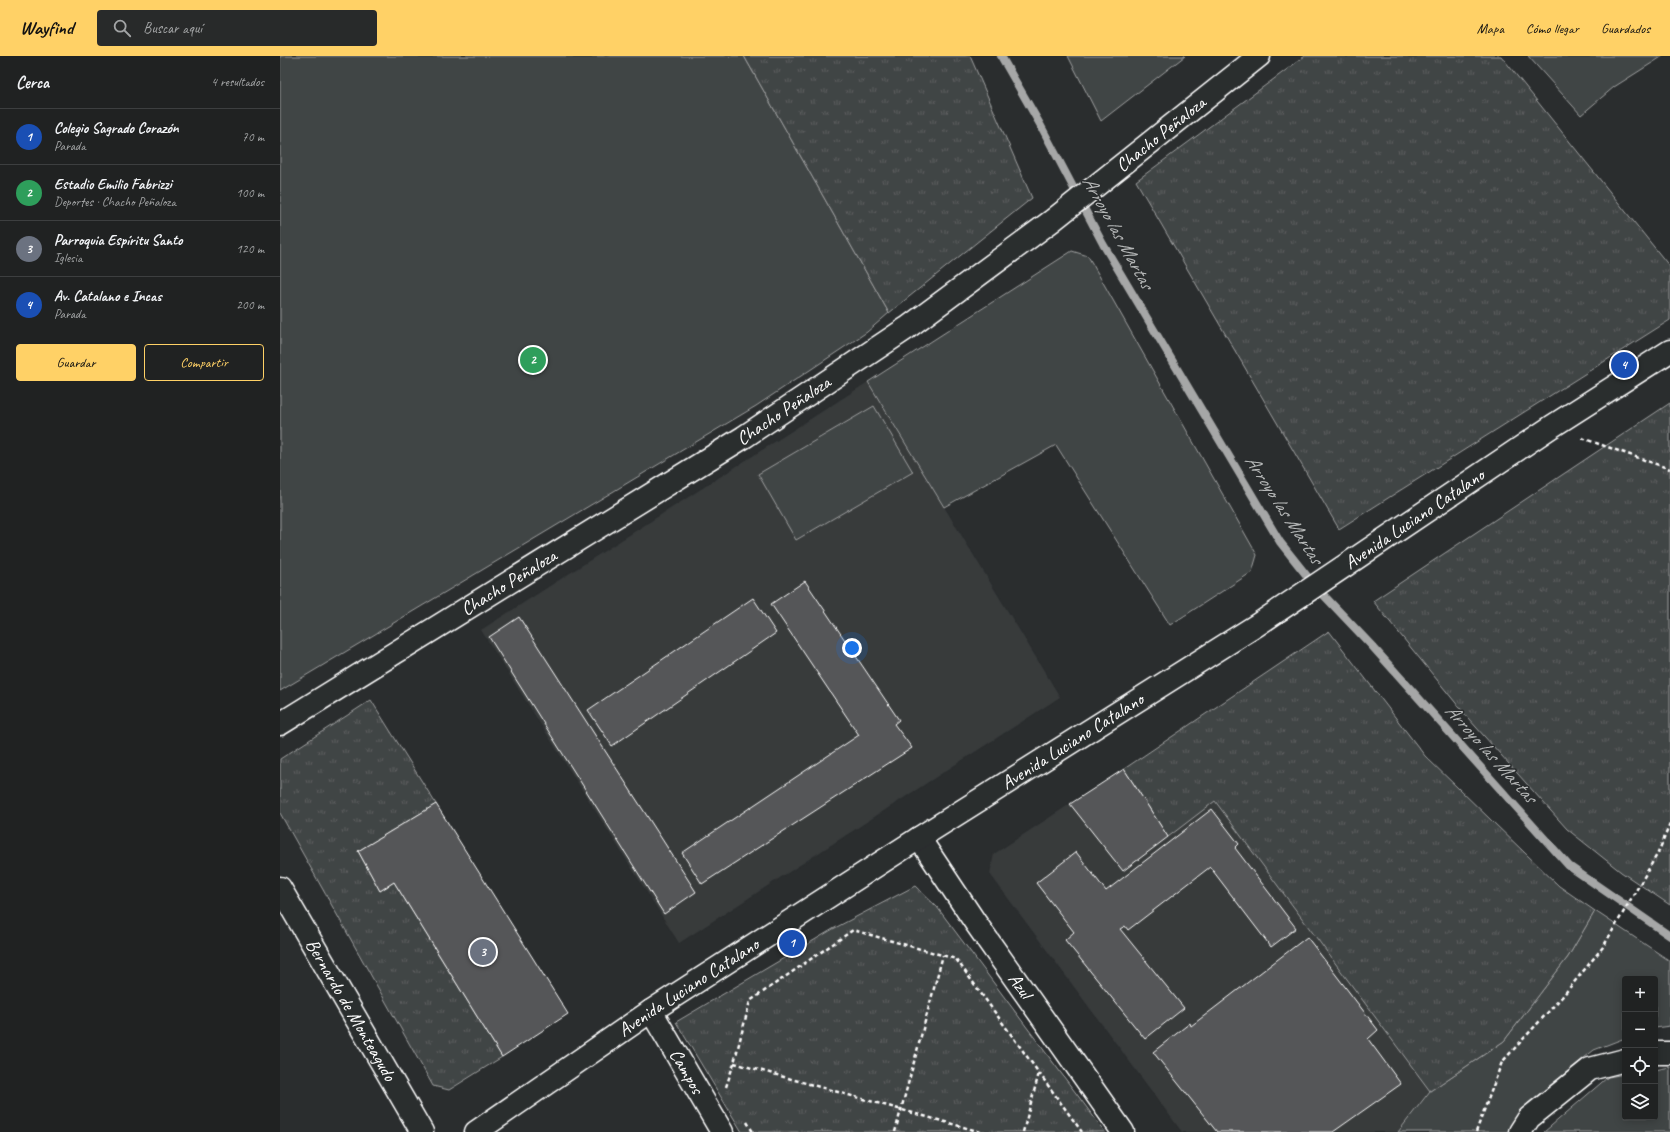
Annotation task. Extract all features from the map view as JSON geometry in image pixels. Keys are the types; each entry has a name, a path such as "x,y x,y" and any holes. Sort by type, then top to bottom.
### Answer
{"main road":[{"name":"Chacho Peñaloza","path":"280,724 750,432 907,328 1053,220 1259,56"},
{"name":"Avenida Luciano Catalano","path":"476,1132 651,1011 919,838 1256,624 1428,511 1551,427 1670,351"},
{"name":"Azul","path":"919,838 975,922 1123,1132"},
{"name":"Bernardo de Monteagudo","path":"280,888 422,1132"},
{"name":"Campos","path":"651,1011 722,1132"},
{"path":"1658,1053 1670,1053"},
{"path":"1520,1132 1529,1118 1590,1069 1622,1061"}],"path":[{"path":"1551,427 1670,469"},
{"path":"1476,1132 1502,1062 1562,997 1603,947 1658,853 1670,824"},
{"path":"730,1093 726,1087 750,1002 853,930 956,959 1082,1132"},
{"path":"895,1132 943,955"},
{"path":"734,1063 981,1132"},
{"path":"1023,1132 1039,1073"},
{"path":"745,1119 753,1132"}],"shaded area":[{"path":"868,382 1060,697 679,943 481,630"},
{"path":"1214,800 1430,1091 1398,1132 1182,1132 990,874 994,854 1070,804 1123,871"}],"green space":[{"path":"280,56 744,56 889,313 867,332 756,406 280,691"},
{"path":"744,56 970,56 1032,198 889,313"},
{"path":"1068,56 1185,56 1101,121"},
{"path":"1305,56 1501,56 1670,267 1670,320 1339,529 1136,181"},
{"path":"1528,56 1663,56 1614,87 1581,115"},
{"path":"1072,251 1088,256 1257,555 1252,572 1170,625 1056,445 944,507 868,382"},
{"path":"1670,403 1670,905 1621,872 1567,829 1468,718 1373,601"},
{"path":"874,406 913,472 796,540 758,474"},
{"path":"1329,631 1425,756 1559,886 1595,911 1568,957 1504,1041 1430,1091 1215,801 1168,837 1124,769"},
{"path":"371,700 436,804 358,851 380,891 394,882 502,1057 449,1090 433,1086 280,813 280,759"},
{"path":"915,886 937,907 1105,1132 742,1132 676,1022 833,929"},
{"path":"1595,911 1670,961 1670,1026 1658,1028 1658,976 1622,976 1622,1039 1594,1050 1528,1103 1508,1132 1398,1132 1430,1091 1504,1041 1568,957"},
{"path":"1670,1067 1670,1132 1544,1132 1608,1077 1622,1075 1622,1120 1658,1120 1658,1069"}],"building":[{"path":"805,581 899,720 894,724 912,748 702,884 682,853 859,735 771,604"},
{"path":"753,598 776,633 612,746 588,710"},
{"path":"519,617 696,892 664,914 489,637"},
{"path":"1124,769 1168,837 1123,871 1070,804"},
{"path":"436,804 568,1014 502,1057 394,882 380,891 358,851"},
{"path":"1212,809 1239,844 1235,848 1296,928 1271,947 1210,867 1128,930 1125,926 1120,929 1184,1008 1145,1039 1065,940 1074,932 1036,883 1076,852 1106,891"},
{"path":"1307,937 1378,1030 1368,1039 1401,1084 1333,1132 1217,1132 1153,1052 1190,1023 1191,1026"}],"waterway":[{"name":"Arroyo las Martas","path":"1001,56 1041,126 1103,244 1280,542 1315,586 1372,646 1569,866 1670,936"}],"place":[{"name":"Estadio Emilio Fabrizzi","path":"533,360"},
{"name":"Av. Catalano e Incas","path":"1624,365"},
{"name":"Colegio Sagrado Corazón","path":"792,943"},
{"name":"Parroquia Espíritu Santo","path":"483,952"}]}
